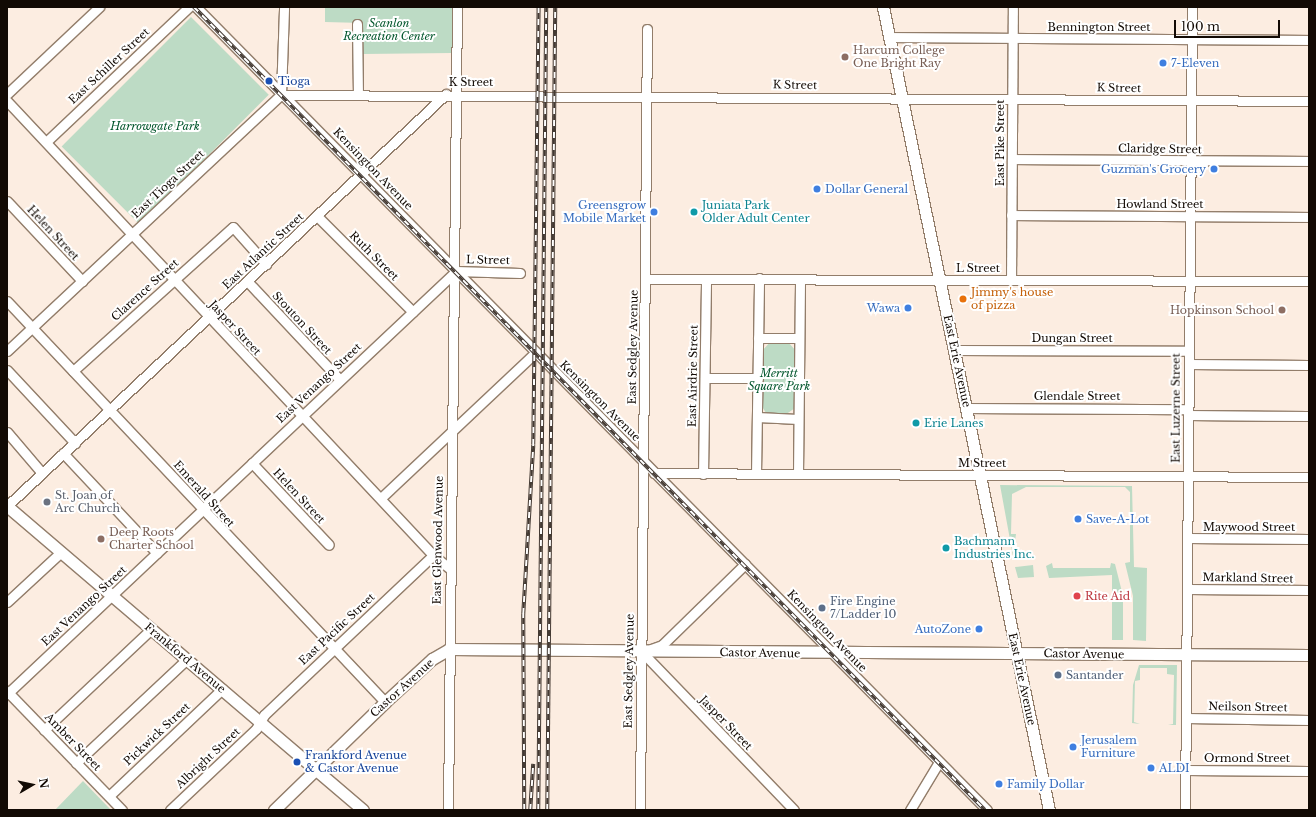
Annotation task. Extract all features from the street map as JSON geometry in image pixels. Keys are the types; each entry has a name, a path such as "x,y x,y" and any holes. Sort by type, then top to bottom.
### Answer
{"main road":[{"name":"East Erie Avenue","path":"883,7 1049,810"},
{"name":"Frankford Avenue","path":"7,506 316,771 364,810"},
{"name":"Castor Avenue","path":"274,810 316,771 385,702 432,660 449,649 833,654 1017,653 1309,655"}],"street":[{"path":"7,94 99,7"},
{"name":"East Schiller Street","path":"46,142 189,7"},
{"name":"Kensington Avenue","path":"196,7 535,353 987,810"},
{"path":"281,95 284,7"},
{"path":"456,271 457,7"},
{"name":"East Pike Street","path":"1011,280 1013,7"},
{"name":"East Luzerne Street","path":"1185,810 1192,7"},
{"path":"357,24 358,94"},
{"name":"East Sedgley Avenue","path":"640,810 642,461 646,279 647,29"},
{"name":"Bennington Street","path":"889,37 1309,40"},
{"name":"East Atlantic Street","path":"7,506 248,282 446,94"},
{"name":"K Street","path":"281,95 646,95 1309,101"},
{"name":"East Tioga Street","path":"7,351 281,95"},
{"name":"Jasper Street","path":"7,101 173,280 381,498 433,555 449,568"},
{"name":"Claridge Street","path":"1012,159 1309,161"},
{"name":"Helen Street","path":"7,201 82,281"},
{"name":"Howland Street","path":"1011,215 1309,217"},
{"name":"Ruth Street","path":"318,216 413,312"},
{"name":"Clarence Street","path":"73,371 232,227 266,264"},
{"name":"L Street","path":"456,271 520,273"},
{"name":"East Venango Street","path":"8,693 456,271"},
{"name":"East Glenwood Avenue","path":"448,810 449,568 456,271"},
{"path":"756,474 759,278"},
{"name":"L Street","path":"646,279 759,278 1309,281"},
{"name":"East Airdrie Street","path":"703,474 706,279"},
{"path":"798,474 800,279"},
{"name":"Stouton Street","path":"248,282 340,380"},
{"name":"Emerald Street","path":"7,301 110,410 202,511 385,702"},
{"path":"758,338 799,338"},
{"name":"Dungan Street","path":"954,350 1189,351"},
{"path":"381,498 535,353"},
{"path":"1189,364 1309,364"},
{"path":"7,370 74,443"},
{"path":"705,378 758,378"},
{"name":"Glendale Street","path":"966,408 1309,416"},
{"path":"757,417 798,419"},
{"path":"7,432 42,472"},
{"path":"63,453 157,553"},
{"name":"Helen Street","path":"252,463 329,545"},
{"name":"M Street","path":"654,473 1309,477"},
{"name":"Maywood Street","path":"1188,538 1309,539"},
{"path":"7,602 60,553"},
{"name":"East Pacific Street","path":"259,721 333,648 433,555"},
{"path":"642,652 662,645 745,564"},
{"name":"Markland Street","path":"1188,589 1309,590"},
{"path":"44,730 150,629"},
{"name":"Jasper Street","path":"642,652 794,810"},
{"path":"76,763 186,660"},
{"name":"Pickwick Street","path":"109,796 222,689"},
{"name":"Amber Street","path":"8,693 122,810"},
{"name":"Neilson Street","path":"1186,718 1309,720"},
{"name":"Albright Street","path":"170,810 256,729 259,721"},
{"path":"910,810 939,762"},
{"name":"Ormond Street","path":"1186,770 1309,771"}],"green space":[{"name":"Scanlon Recreation Center","path":"325,7 452,7 452,53 363,54 363,23 325,22"},
{"name":"Harrowgate Park","path":"191,17 269,95 139,224 62,146"},
{"name":"Merritt Square Park","path":"771,341 788,342 796,351 795,408 785,415 766,413 761,405 762,351"},
{"path":"1000,485 1132,486 1134,567 1147,568 1146,641 1133,640 1133,596 1125,563 1130,562 1130,492 1125,487 1026,487 1012,494 1011,534 1016,534 1013,556"},
{"path":"1052,563 1053,568 1110,568 1111,563 1115,564 1123,596 1123,640 1112,640 1112,575 1049,578 1046,566"},
{"path":"1033,565 1034,577 1018,578 1015,567"},
{"path":"1139,665 1177,665 1176,725 1168,725 1173,724 1174,675 1167,674 1167,668 1140,668 1140,680 1135,681 1134,722 1140,724 1132,723 1133,685"},
{"path":"83,781 111,810 55,810"}],"railway":[{"path":"194,7 985,810"},
{"path":"524,810 523,614 533,445 538,7"},
{"path":"538,810 546,7"},
{"path":"547,810 555,7"},
{"path":"530,810 533,764"}],"place":[{"name":"Harcum College One Bright Ray","path":"845,57"},
{"name":"7-Eleven","path":"1163,63"},
{"name":"Tioga","path":"269,81"},
{"name":"Guzman's Grocery","path":"1214,169"},
{"name":"Dollar General","path":"817,189"},
{"name":"Greensgrow Mobile Market","path":"654,212"},
{"name":"Juniata Park Older Adult Center","path":"694,212"},
{"name":"Jimmy's house of pizza","path":"963,299"},
{"name":"Wawa","path":"908,308"},
{"name":"Hopkinson School","path":"1282,310"},
{"name":"Erie Lanes","path":"916,423"},
{"name":"St. Joan of Arc Church","path":"47,502"},
{"name":"Save-A-Lot","path":"1078,519"},
{"name":"Deep Roots Charter School","path":"101,539"},
{"name":"Bachmann Industries Inc.","path":"946,548"},
{"name":"Rite Aid","path":"1077,596"},
{"name":"Fire Engine 7/Ladder 10","path":"822,608"},
{"name":"AutoZone","path":"979,629"},
{"name":"Santander","path":"1058,675"},
{"name":"Jerusalem Furniture","path":"1073,747"},
{"name":"Frankford Avenue & Castor Avenue","path":"297,762"},
{"name":"ALDI","path":"1151,768"},
{"name":"Family Dollar","path":"999,784"}]}
